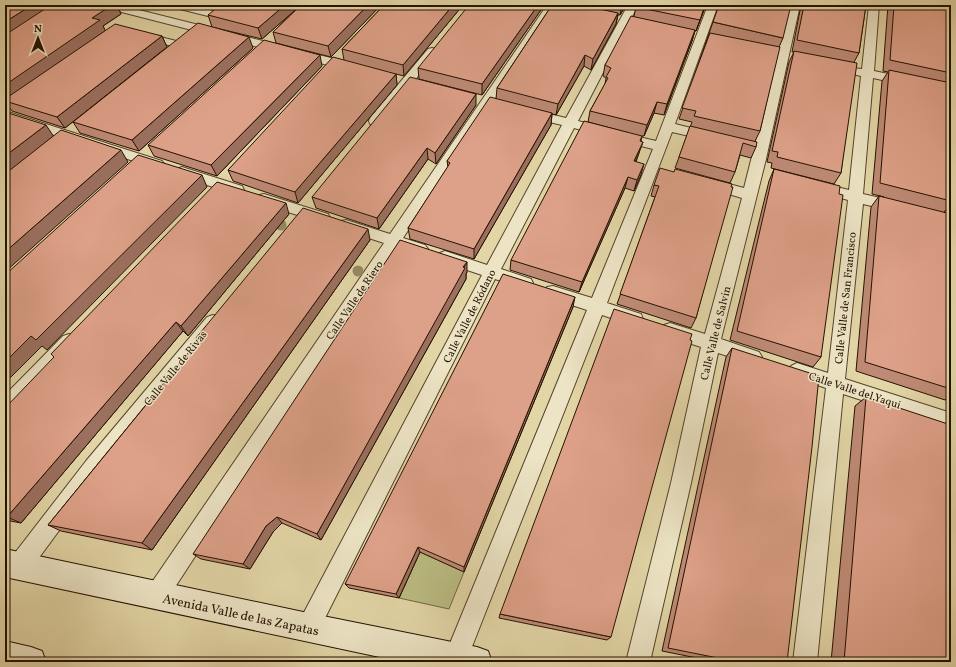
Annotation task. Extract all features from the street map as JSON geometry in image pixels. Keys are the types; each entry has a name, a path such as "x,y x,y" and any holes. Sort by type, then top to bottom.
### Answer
{"main road":[{"name":"Avenida Valle de las Zapatas","path":"12,565 467,660"},
{"path":"5,656 30,662"}],"street":[{"path":"106,5 362,70"},
{"path":"176,5 216,15 228,5"},
{"name":"Calle Valle de Ródano","path":"308,628 491,272 571,124 622,21 633,5"},
{"path":"467,660 597,307 660,171 661,147 713,5"},
{"name":"Calle Valle de Salvin","path":"638,662 681,482 711,343 762,150 779,54 795,5"},
{"name":"Calle Valle de San Francisco","path":"804,662 856,197 874,5"},
{"name":"Calle Valle de Riero","path":"156,596 486,102 555,6"},
{"path":"126,31 180,45 168,55"},
{"path":"686,34 716,41"},
{"path":"253,56 275,35"},
{"path":"367,131 441,40"},
{"path":"322,74 343,52"},
{"path":"779,54 798,58"},
{"path":"844,68 951,91"},
{"path":"392,78 421,85"},
{"name":"Calle Valle del Yaqui","path":"7,109 73,130 137,164 224,178 298,216 393,241 951,421"},
{"path":"517,110 593,129"},
{"path":"668,127 726,141"},
{"path":"54,145 73,130"},
{"path":"608,133 661,147"},
{"path":"747,146 762,150"},
{"path":"137,164 154,148"},
{"path":"756,171 772,175"},
{"path":"207,198 224,178"},
{"path":"698,181 750,195"},
{"path":"802,183 907,210"},
{"path":"298,216 312,199"},
{"name":"Calle Valle de Rivas","path":"12,565 224,307"},
{"path":"5,407 81,328"}],"green space":[{"path":"420,552 464,572 449,609 399,598"}],"building":[{"path":"5,5 32,5 5,22"},
{"path":"51,5 112,5 92,18 100,20 5,85 5,35"},
{"path":"220,5 285,5 258,28 208,15"},
{"path":"301,5 368,5 328,46 273,32"},
{"path":"384,5 453,5 403,65 342,49"},
{"path":"469,5 538,5 482,84 418,68"},
{"path":"552,5 581,5 618,13 593,59 585,55 558,104 497,88"},
{"path":"636,5 705,5 700,20 636,7"},
{"path":"719,5 791,5 783,38 713,22"},
{"path":"804,5 866,5 859,53 797,40"},
{"path":"894,5 951,5 951,73 890,60"},
{"path":"631,16 695,30 667,104 657,102 647,125 590,111 608,78 606,77 611,68 605,65"},
{"path":"198,23 249,37 132,140 73,122"},
{"path":"115,24 162,36 57,117 5,101 5,99"},
{"path":"710,33 780,47 760,131 694,116 696,111 682,108"},
{"path":"264,40 320,55 211,165 148,145"},
{"path":"794,51 857,63 841,173 777,157 778,152 772,151"},
{"path":"333,57 396,74 295,192 228,170"},
{"path":"889,70 951,83 951,201 880,183"},
{"path":"410,77 476,94 435,153 427,148 377,218 312,197"},
{"path":"490,97 552,113 474,249 408,228 450,163 447,161"},
{"path":"5,112 46,125 5,156"},
{"path":"584,121 642,136 640,141 643,142 634,161 644,164 637,180 628,177 582,282 511,260"},
{"path":"690,126 757,142 756,147 743,143 735,172 679,157"},
{"path":"61,130 121,150 5,252 5,174"},
{"path":"138,155 202,175 36,340 31,336 5,362 5,275"},
{"path":"660,168 674,172 675,169 732,184 731,187 733,187 696,318 620,294 659,186 654,185"},
{"path":"774,169 840,186 839,194 843,195 821,357 737,331"},
{"path":"217,182 286,203 181,326 176,322 7,517 5,516 5,408 54,357 51,354"},
{"path":"879,196 951,214 951,389 865,362"},
{"path":"303,208 368,229 142,543 48,525 199,340 196,338"},
{"path":"400,240 467,262 317,534 277,517 266,526 243,564 193,554"},
{"path":"503,274 575,297 464,567 418,547 396,594 345,584"},
{"path":"614,309 692,334 690,340 692,341 611,637 500,614"},
{"path":"732,348 819,376 787,662 738,662 668,648"},
{"path":"866,397 951,425 951,662 844,662"}]}
